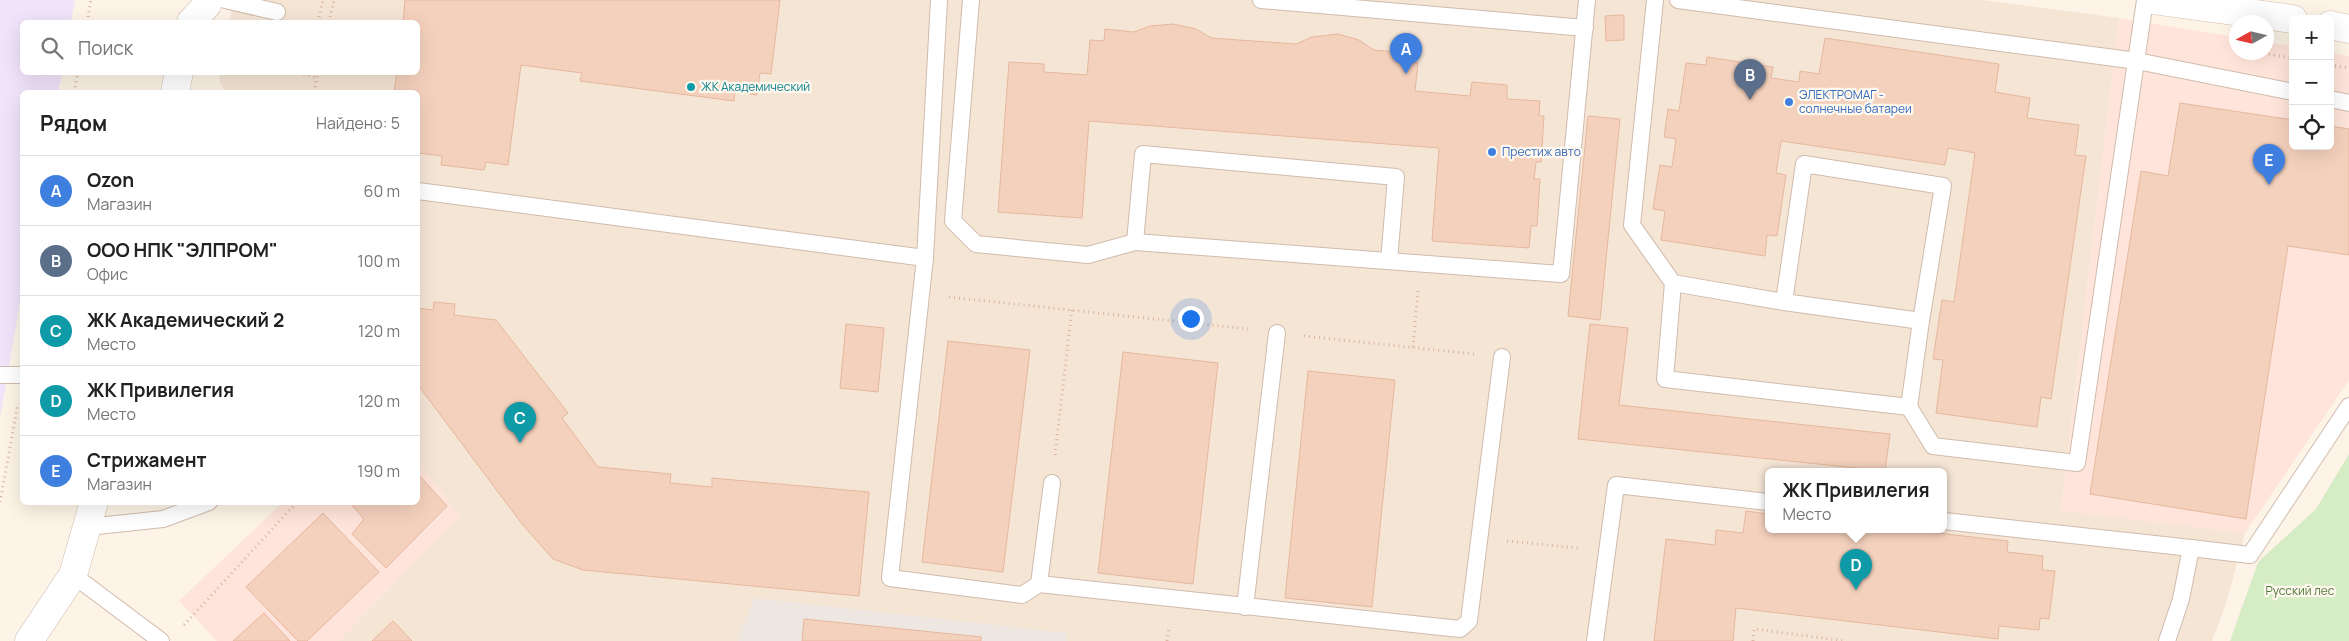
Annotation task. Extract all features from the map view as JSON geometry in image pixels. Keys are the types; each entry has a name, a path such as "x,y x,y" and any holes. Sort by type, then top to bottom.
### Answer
{"street":[{"path":"190,20 192,0"},
{"path":"192,20 207,5 208,0"},
{"path":"2152,0 2289,18"},
{"path":"2334,26 2349,30"},
{"path":"29,641 73,575 91,515"}],"lane":[{"path":"225,0 277,12"},
{"path":"939,0 925,258 890,578 1022,595 1039,584 1460,630 1469,621 1502,357"},
{"path":"971,0 953,221 976,244 1088,255 1135,242 1561,274 1587,0"},
{"path":"1261,0 1585,28"},
{"path":"1655,0 1632,225 1673,283 1665,379 1908,407"},
{"path":"1678,0 2137,61 2289,91"},
{"path":"1784,302 1804,164 1943,186 1908,407 1933,446 2077,464 2145,0"},
{"path":"2334,100 2349,103"},
{"path":"1135,242 1143,154 1396,177 1389,261"},
{"path":"420,191 925,258"},
{"path":"1673,283 1784,302 1921,321"},
{"path":"1245,607 1277,333"},
{"path":"0,375 20,375"},
{"path":"1947,521 2250,555 2349,406"},
{"path":"1039,584 1052,482"},
{"path":"1595,641 1616,485 1765,502"},
{"path":"91,515 163,519 202,505"},
{"path":"2167,641 2180,599 2191,548"},
{"path":"73,575 161,641"}],"path":[{"path":"87,20 91,0"},
{"path":"318,20 323,0"},
{"path":"329,20 334,0"},
{"path":"2274,55 2289,57"},
{"path":"2334,66 2349,68"},
{"path":"74,90 77,75"},
{"path":"310,75 317,78"},
{"path":"314,90 318,75"},
{"path":"1414,347 1421,264"},
{"path":"921,294 1502,357"},
{"path":"1052,482 1072,309"},
{"path":"0,502 19,398"},
{"path":"182,627 294,505"},
{"path":"1480,538 1606,551"},
{"path":"1753,641 1754,629 1846,641"}],"shaded area":[{"path":"0,0 75,0 71,20 20,20 20,75 62,75 58,90 20,90 20,302 0,417"},
{"path":"234,0 1983,0 2119,18 2061,510 2245,533 2226,604 2212,641 1067,641 1066,633 754,598 737,641 339,641 460,516 420,465 420,90 224,90 219,75 420,75 420,20 229,20"},
{"path":"2119,18 2229,36 2229,60 2274,60 2274,43 2289,45 2289,150 2334,150 2334,53 2349,56 2349,380 2245,533 2061,511"},
{"path":"420,465 460,516 339,641 217,641 179,601 280,505 420,505"},
{"path":"754,598 1066,633 1067,641 737,641"}],"green space":[{"name":"Русский лес","path":"2349,454 2349,641 2230,641 2258,562 2316,509"}],"building":[{"name":"ЖК Академический","path":"405,0 780,0 771,74 760,73 757,95 735,92 734,101 580,81 582,73 521,65 508,165 486,162 484,170 441,165 442,156 420,153 420,90 394,90 397,75 420,75 420,20 403,20"},
{"path":"1624,15 1624,40 1606,41 1605,16"},
{"path":"1173,24 1196,29 1211,38 1296,44 1312,37 1338,34 1359,40 1374,50 1397,52 1397,61 1418,63 1415,91 1470,96 1472,82 1507,85 1507,99 1540,101 1539,116 1544,116 1541,162 1536,162 1534,179 1540,179 1537,226 1531,226 1529,248 1432,241 1439,148 1089,121 1082,218 998,212 1009,62 1044,64 1044,72 1087,75 1090,40 1104,41 1105,29 1134,32 1150,26"},
{"path":"1825,38 1999,64 1995,92 2030,98 2027,118 2079,125 2075,155 2086,156 2051,399 2041,397 2037,427 1936,413 1943,360 1933,359 1942,300 1954,302 1975,153 1948,148 1945,165 1781,141 1776,173 1786,175 1777,236 1767,235 1765,256 1661,240 1665,211 1653,209 1660,165 1672,167 1676,139 1664,137 1668,109 1679,111 1686,63 1706,65 1707,57 1773,67 1771,78 1799,82 1800,71 1819,74"},
{"path":"2180,103 2289,119 2289,150 2334,150 2334,127 2349,129 2349,255 2288,246 2246,519 2090,494 2141,171 2168,176"},
{"path":"1588,116 1620,119 1600,320 1568,316"},
{"path":"434,302 455,304 454,315 496,320 568,413 562,418 598,467 671,474 670,483 712,487 712,478 869,492 859,596 583,570 553,559 522,524 420,388 420,308 433,310"},
{"path":"846,324 884,328 878,392 840,388"},
{"path":"1590,324 1628,328 1619,405 1890,434 1885,468 1856,468 1578,439"},
{"path":"948,341 1030,350 1003,572 922,562"},
{"path":"1123,352 1218,363 1193,584 1098,573"},
{"path":"1308,371 1395,380 1372,607 1285,598"},
{"path":"420,476 447,506 386,568 352,534 364,519 352,505 420,505"},
{"path":"1746,511 1765,514 1765,533 1937,533 2008,541 2007,552 2043,556 2042,570 2055,571 2049,619 2040,618 2039,630 1999,626 1998,639 1736,608 1733,641 1654,641 1666,539 1715,545 1716,530 1743,533"},
{"path":"323,513 379,572 307,641 298,641 246,587"},
{"path":"264,613 290,641 233,641"},
{"path":"804,619 981,637 981,641 802,641"},
{"path":"393,621 412,641 372,641"}],"place":[{"name":"Ozon","path":"1406,74"},
{"name":"ЖК Академический","path":"691,87"},
{"name":"ООО НПК \"ЭЛПРОМ\"","path":"1750,100"},
{"name":"ЭЛЕКТРОМАГ - солнечные батареи","path":"1789,102"},
{"name":"Престиж авто","path":"1492,152"},
{"name":"Стрижамент","path":"2269,185"},
{"name":"ЖК Академический 2","path":"520,443"},
{"name":"ЖК Привилегия","path":"1856,590"}]}
